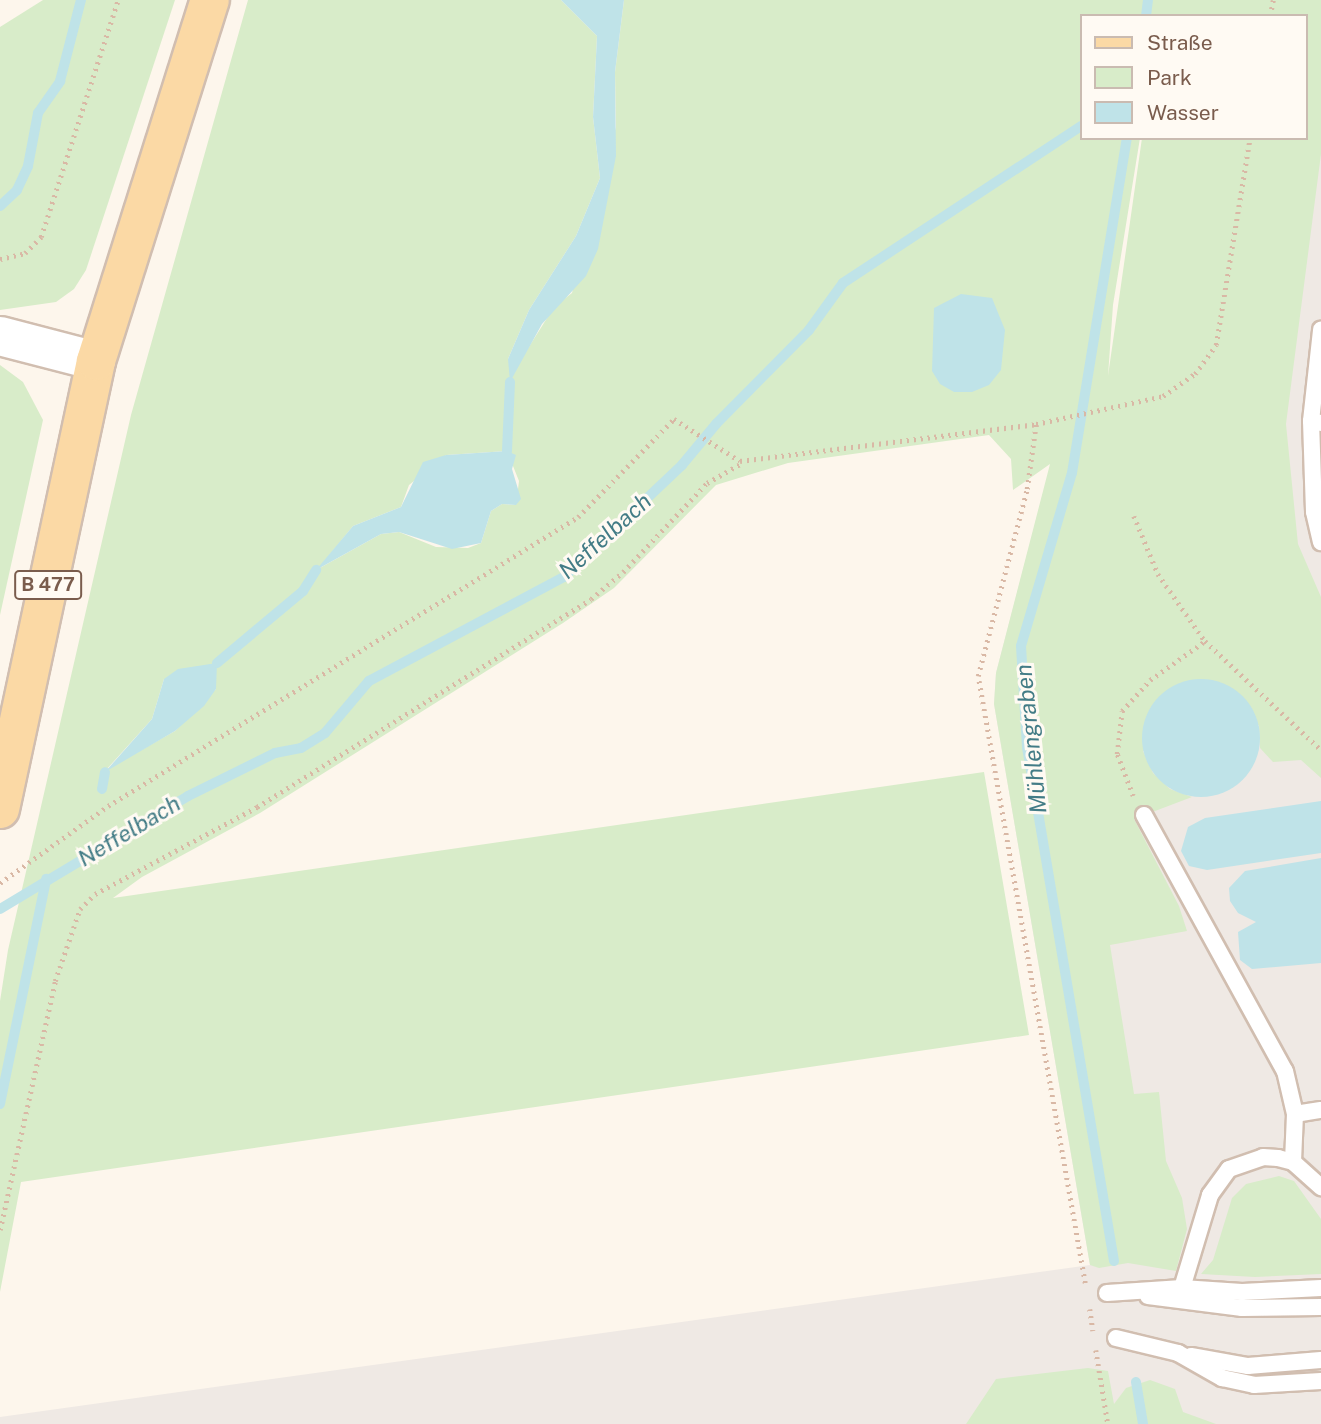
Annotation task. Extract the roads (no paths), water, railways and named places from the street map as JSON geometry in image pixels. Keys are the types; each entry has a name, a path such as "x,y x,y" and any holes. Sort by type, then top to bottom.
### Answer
{"main road":[{"name":"B 477","path":"0,809 96,361 210,0"}],"street":[{"path":"0,337 96,361"}],"lane":[{"path":"1321,330 1314,512 1321,542"},
{"path":"1144,815 1280,1060 1296,1114 1293,1162"},
{"path":"1296,1114 1321,1110"},
{"path":"1182,1288 1210,1195 1229,1169 1263,1157 1293,1162 1321,1187"},
{"path":"1107,1293 1182,1288 1242,1292 1321,1288"},
{"path":"1128,1292 1242,1308 1321,1307"},
{"path":"1116,1338 1248,1366 1321,1360"},
{"path":"1178,1353 1222,1378 1254,1385 1321,1381"}],"water":[{"path":"561,0 624,0 615,72 616,156 598,249 586,276 542,324 510,382 508,359 529,310 576,236 600,178 593,117 597,36"},
{"path":"961,294 992,298 1005,330 1001,370 989,385 972,392 954,392 940,384 932,371 934,308"},
{"path":"507,451 516,455 512,469 521,499 516,505 502,504 491,511 481,543 452,549 399,532 381,534 316,570 353,526 401,507 423,462 446,455"},
{"path":"217,663 216,689 204,706 175,731 105,772 152,719 164,679 178,669"},
{"path":"1201,679 1224,684 1243,696 1255,715 1260,738 1255,761 1243,780 1224,792 1201,797 1178,792 1159,780 1147,761 1142,738 1147,715 1159,696 1178,684"},
{"path":"1321,801 1321,853 1207,870 1189,866 1181,851 1188,827 1205,818"},
{"path":"1321,858 1321,963 1252,969 1240,960 1238,932 1256,922 1238,913 1230,901 1229,888 1245,871"}],"waterway":[{"path":"0,206 17,190 28,166 38,113 60,81 81,0"},
{"name":"Neffelbach","path":"1146,14 1148,0"},
{"name":"Neffelbach","path":"0,909 188,796 275,753 301,748 325,733 369,681 564,577 682,465 716,424 809,330 843,283 1080,127"},
{"name":"Mühlengraben","path":"1114,1261 1027,747 1021,646 1072,473 1127,140"},
{"path":"507,451 510,382"},
{"path":"217,663 303,591 316,570"},
{"path":"102,789 105,772"},
{"path":"0,1104 46,879"},
{"name":"Mühlengraben","path":"1136,1382 1143,1424"}]}
